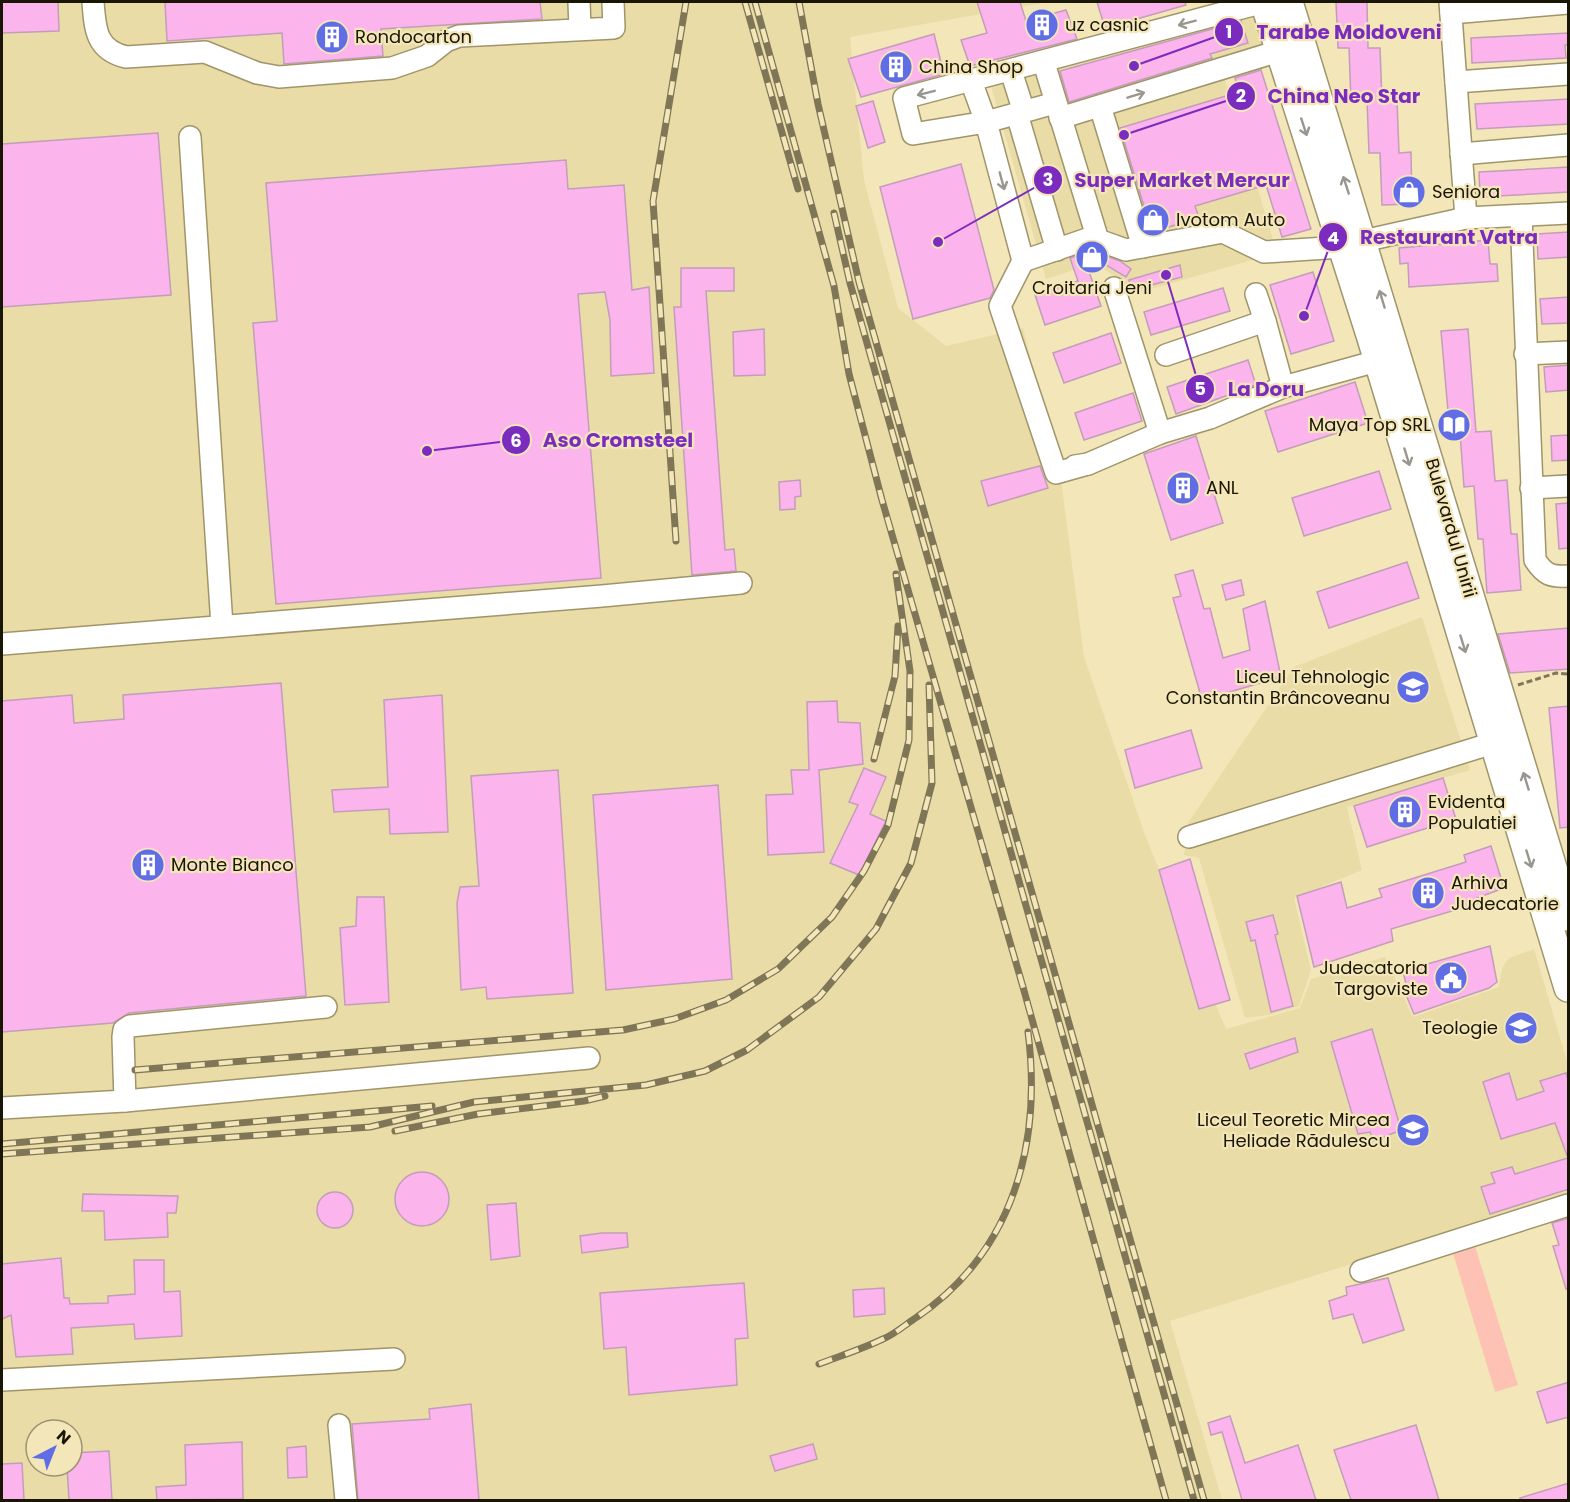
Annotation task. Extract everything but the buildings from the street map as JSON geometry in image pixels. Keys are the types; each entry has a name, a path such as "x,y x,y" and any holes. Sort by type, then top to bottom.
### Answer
{"main road":[{"name":"Bulevardul Unirii","path":"1264,2 1279,51 1353,244"},
{"name":"Bulevardul Unirii","path":"1289,2 1353,244 1569,917"},
{"name":"Bulevardul Unirii","path":"1388,358 1493,743 1569,988"}],"street":[{"path":"93,2 96,36 101,44 117,55 126,57 205,52 257,73 279,77 392,68 426,56 446,41 459,36 614,28 613,2"},
{"path":"579,2 580,29"},
{"path":"1264,2 1044,63 904,98 913,134 986,122 1021,113 1101,106 1279,51"},
{"path":"1466,218 1451,7 1569,3"},
{"path":"1044,63 1096,236 1098,240 1126,250 1223,232 1263,252 1353,244 1466,218 1569,213"},
{"path":"1011,71 1057,249"},
{"path":"1456,82 1569,74"},
{"path":"971,81 986,122 1023,261 1000,306 1056,473 1160,433 1210,418 1283,387 1388,358"},
{"path":"1101,106 1143,247"},
{"path":"190,137 222,626"},
{"path":"1461,154 1569,145"},
{"path":"1521,216 1535,560 1544,573 1555,577 1569,576"},
{"path":"1023,261 1096,236"},
{"path":"1114,288 1160,433"},
{"path":"1256,294 1283,387"},
{"path":"1167,355 1265,321"},
{"path":"1525,354 1569,352"},
{"path":"1531,488 1569,486"},
{"path":"2,644 741,583"},
{"path":"1189,837 1493,743"},
{"path":"125,1101 123,1037 124,1030 130,1026 326,1007"},
{"path":"2,1108 125,1101 588,1058"},
{"path":"1361,1271 1569,1205"},
{"path":"2,1380 394,1359"},
{"path":"339,1425 345,1500"}],"path":[{"path":"1515,686 1556,673 1569,674"}],"shaded area":[{"path":"2,2 1049,2 850,37 864,180 898,308 946,346 1023,328 1061,480 1084,657 1146,838 1226,1029 1300,1008 1311,979 1385,957 1413,1017 1499,987 1502,968 1509,958 1534,949 1568,1065 1568,1196 1170,1321 1222,1500 2,1500"},
{"path":"1249,2 1263,47 1220,63 1277,253 1137,293 1096,263 1046,279 989,79"},
{"path":"1422,617 1470,770 1347,807 1362,870 1294,898 1311,970 1299,1006 1269,1015 1245,1018 1199,858 1184,855 1188,823 1294,667"},
{"path":"1475,1246 1518,1385 1495,1392 1453,1253"}],"railway":[{"path":"676,541 653,201 686,2"},
{"path":"745,2 798,189"},
{"path":"755,2 834,286 849,374 882,500 1023,987 1166,1500"},
{"path":"799,2 818,104 859,282 1204,1500"},
{"path":"834,213 850,283 1194,1500"},
{"path":"135,1070 623,1030 674,1019 726,1000 778,969 832,917 864,871 888,825 909,740 910,671 896,574"},
{"path":"874,759 895,676 898,626"},
{"path":"2,1154 370,1127 474,1102 646,1085 705,1071 747,1050 819,997 876,929 911,863 932,783 929,685"},
{"path":"819,1364 887,1337 917,1317 950,1290 977,1260 998,1227 1014,1191 1025,1154 1030,1114 1031,1073 1028,1032"},
{"path":"395,1131 478,1114 584,1101 605,1096"},
{"path":"2,1144 432,1106"}],"place":[{"name":"uz casnic","path":"1042,25"},
{"name":"Rondocarton","path":"332,37"},
{"name":"Tarabe Moldoveni","path":"1134,66"},
{"name":"China Shop","path":"896,67"},
{"name":"China Neo Star","path":"1124,135"},
{"name":"Seniora","path":"1409,192"},
{"name":"Ivotom Auto","path":"1153,220"},
{"name":"Super Market Mercur","path":"938,242"},
{"name":"Croitaria Jeni","path":"1092,257"},
{"name":"La Doru","path":"1166,275"},
{"name":"Restaurant Vatra","path":"1304,316"},
{"name":"Maya Top SRL","path":"1454,425"},
{"name":"Aso Cromsteel","path":"427,451"},
{"name":"ANL","path":"1183,488"},
{"name":"Liceul Tehnologic Constantin Brâncoveanu","path":"1413,687"},
{"name":"Evidenta Populatiei","path":"1405,812"},
{"name":"Monte Bianco","path":"148,865"},
{"name":"Arhiva Judecatorie","path":"1428,893"},
{"name":"Judecatoria Targoviste","path":"1451,978"},
{"name":"Teologie","path":"1521,1028"},
{"name":"Liceul Teoretic Mircea Heliade Rădulescu","path":"1413,1130"}]}
